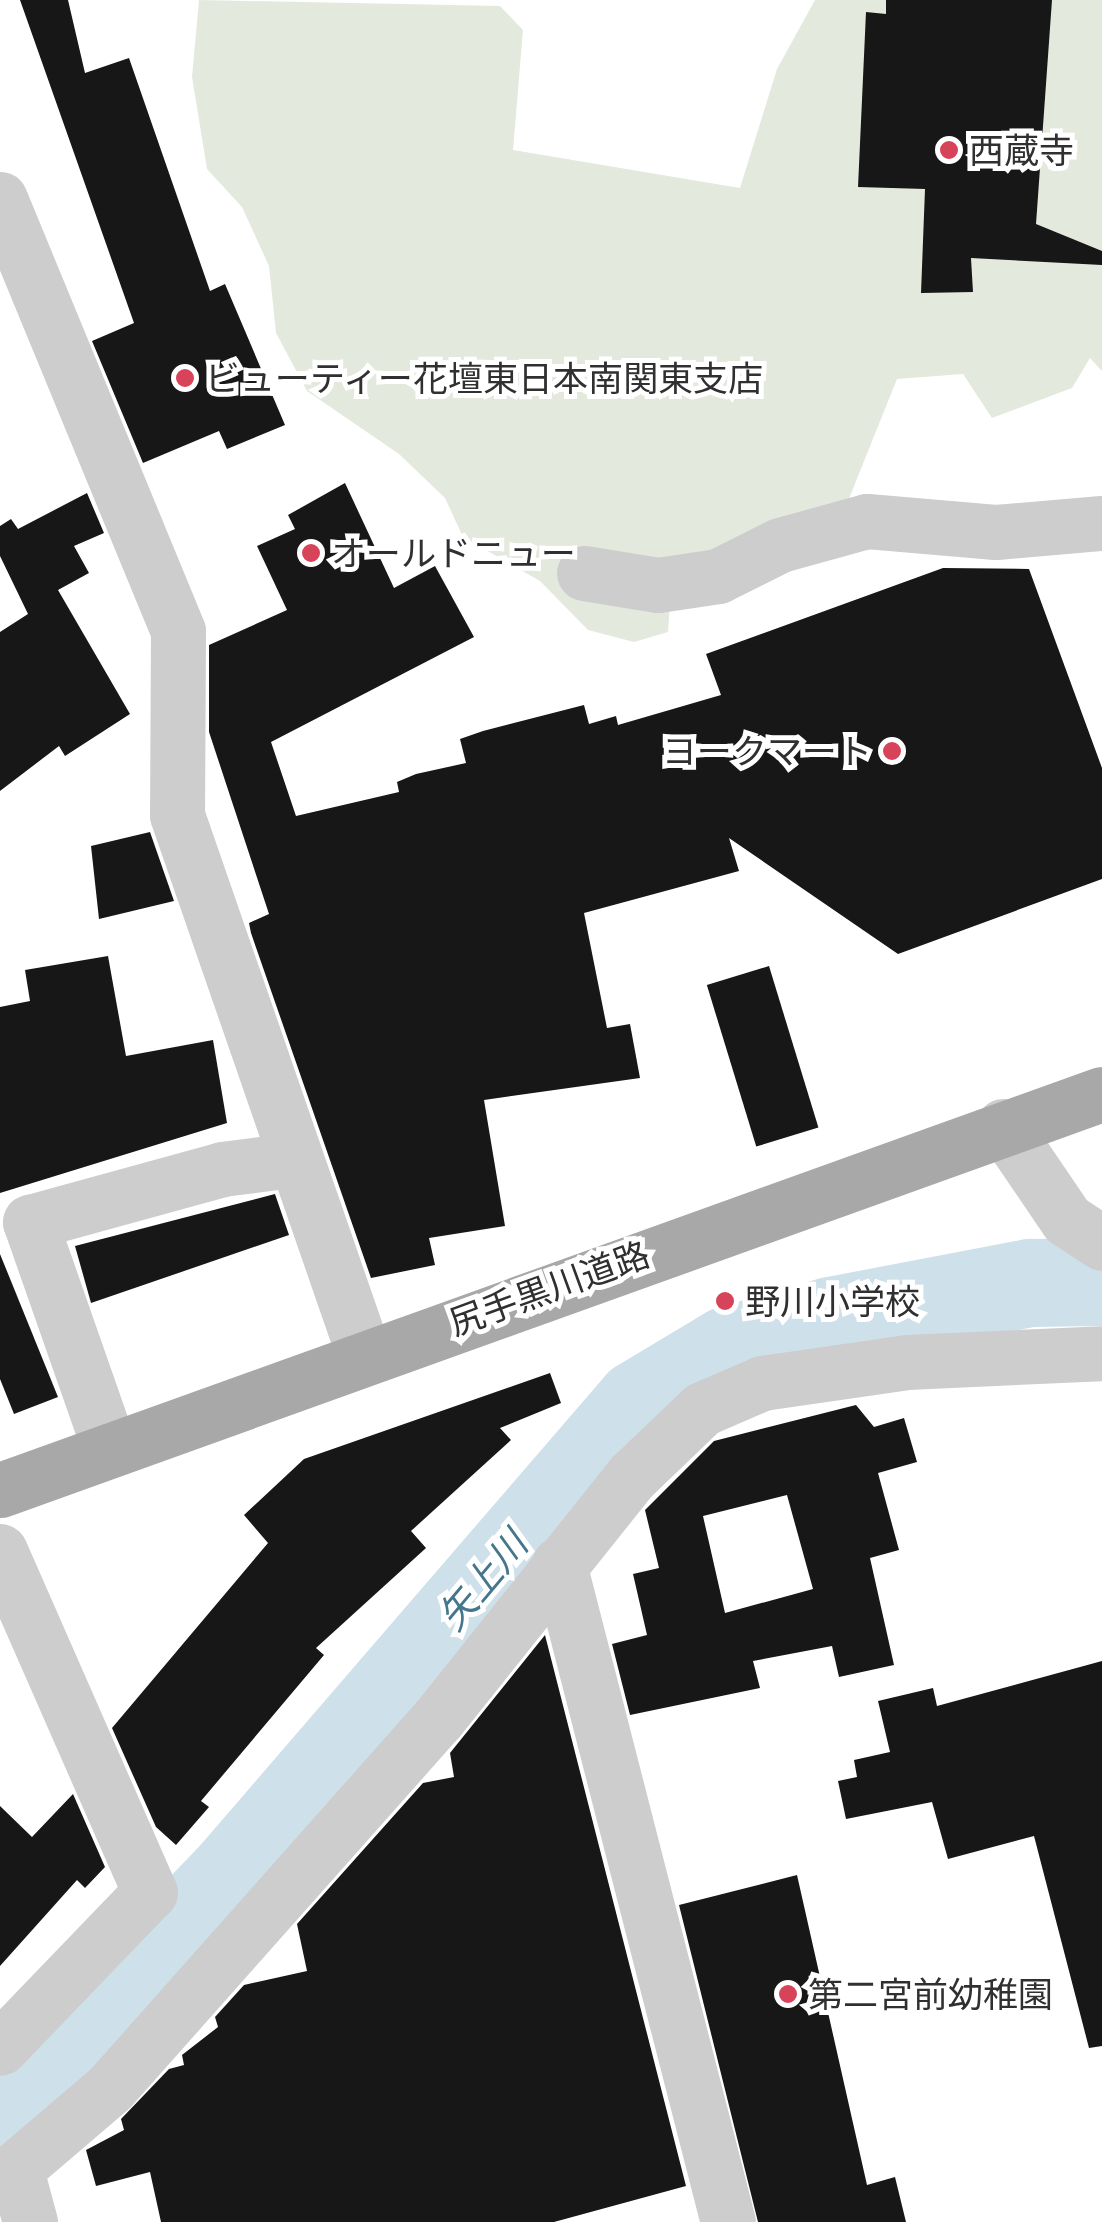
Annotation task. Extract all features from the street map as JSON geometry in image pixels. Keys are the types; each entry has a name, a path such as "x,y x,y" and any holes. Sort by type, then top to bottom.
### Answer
{"main road":[{"name":"尻手黒川道路","path":"0,1490 364,1355 1102,1094"}],"street":[{"path":"0,199 178,630 178,815 291,1160 364,1355"},
{"path":"584,573 658,585 718,576 780,545 866,521 996,532 1102,524"},
{"path":"1003,1126 1085,1231"},
{"path":"110,1450 30,1222 222,1169 291,1160"},
{"path":"30,2222 8,2176 123,2073 437,1720 559,1564 667,1438 762,1382 908,1362 1102,1353"},
{"path":"0,1551 150,1892 0,2048"},
{"path":"559,1564 728,2222"}],"shaded area":[{"path":"199,0 500,6 523,30 513,150 740,188 777,69 815,0 1102,0 1102,371 1090,358 1072,388 992,418 963,374 897,379 846,506 672,575 668,632 634,642 588,630 540,581 463,537 445,498 399,454 307,391 276,333 269,266 242,207 207,169 192,77"}],"building":[{"path":"20,0 68,0 85,73 129,58 210,291 225,284 285,425 227,449 219,431 143,463 92,341 134,323"},
{"name":"西蔵寺","path":"886,0 1052,0 1036,224 1102,251 1102,265 971,258 973,292 921,293 925,189 858,187 866,12 886,14"},
{"path":"345,483 394,588 435,566 474,637 271,742 296,816 399,792 397,782 466,763 460,739 483,731 584,705 589,724 616,716 618,725 721,695 706,654 943,568 1029,569 1102,768 1102,879 898,954 729,838 739,871 584,913 607,1028 630,1024 640,1078 484,1100 505,1226 429,1238 435,1265 371,1278 251,933 249,923 269,914 209,732 209,645 287,610 257,546 295,529 288,515"},
{"path":"87,493 104,533 74,546 89,573 58,590 130,714 65,756 59,746 0,791 0,632 28,614 0,556 0,526 11,519 18,529"},
{"path":"150,832 174,901 99,919 91,846"},
{"path":"108,956 126,1056 213,1040 227,1123 0,1193 0,1007 30,1001 25,970"},
{"path":"769,966 818,1128 756,1147 707,985"},
{"path":"275,1194 289,1235 91,1303 75,1246"},
{"path":"0,1254 58,1397 14,1414 0,1379"},
{"path":"550,1373 561,1403 500,1428 511,1440 411,1531 426,1548 316,1648 324,1655 201,1801 209,1807 176,1845 156,1827 112,1728 268,1543 244,1515 304,1459"},
{"path":"856,1405 874,1427 904,1418 917,1462 878,1473 899,1550 870,1558 894,1665 839,1677 832,1646 753,1661 760,1688 630,1715 612,1644 647,1635 633,1574 659,1568 645,1510 714,1441","holes":["787,1495 813,1589 725,1613 703,1516"]},
{"path":"545,1635 686,2186 554,2222 161,2222 150,2172 96,2186 86,2150 124,2130 121,2119 169,2069 184,2065 182,2055 218,2027 215,2017 244,1985 307,1971 297,1924 423,1783 454,1777 450,1753"},
{"path":"1102,1661 1102,2046 1089,2048 1034,1836 948,1859 932,1802 846,1819 838,1781 857,1777 854,1760 890,1752 878,1701 933,1688 937,1706"},
{"path":"73,1794 105,1867 85,1888 77,1880 0,1966 0,1806 32,1837"},
{"path":"797,1875 867,2185 895,2177 906,2222 758,2222 679,1905"}],"waterway":[{"name":"矢上川","path":"0,2117 231,1877 639,1404 729,1350 831,1321 1031,1283 1102,1282"}],"place":[{"name":"西蔵寺","path":"949,150"},
{"name":"ビューティー花壇東日本南関東支店","path":"185,378"},
{"name":"オールドニュー","path":"311,553"},
{"name":"ヨークマート","path":"892,751"},
{"name":"野川小学校","path":"725,1301"},
{"name":"第二宮前幼稚園","path":"788,1994"}]}
